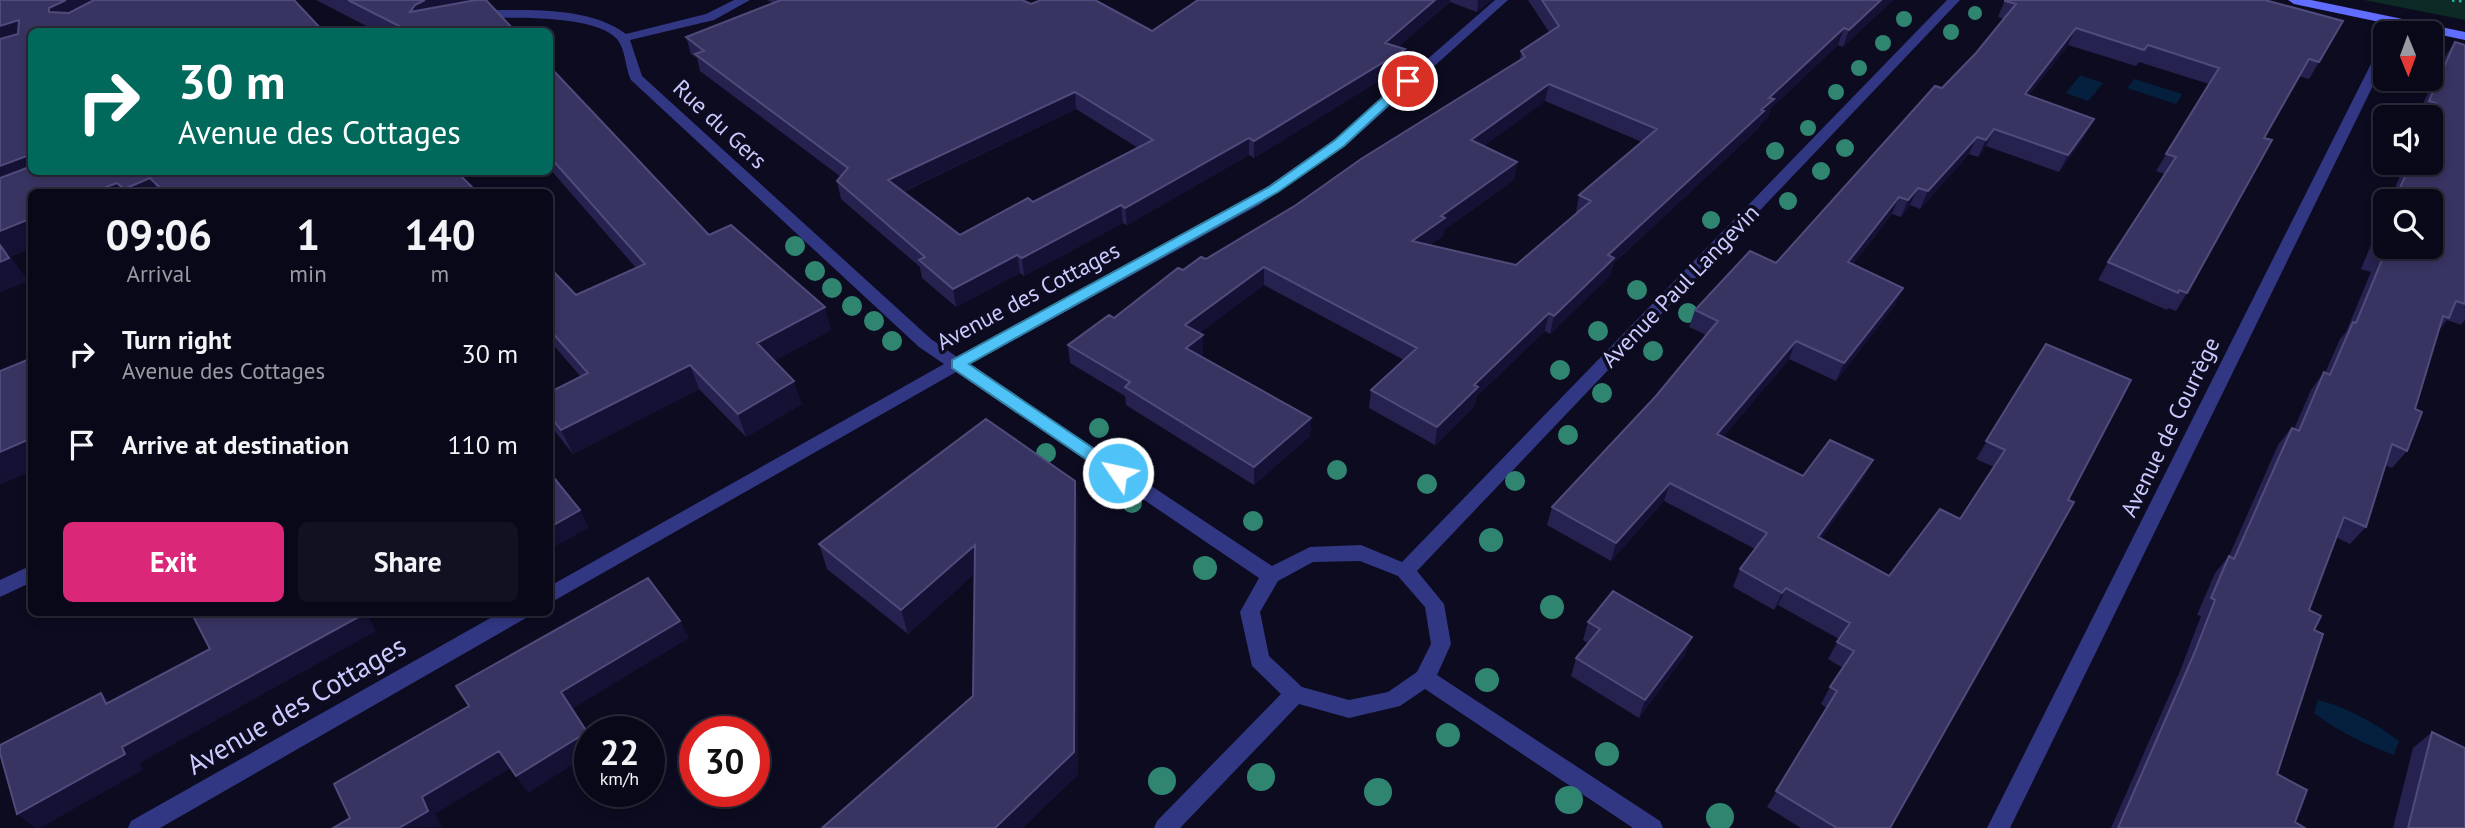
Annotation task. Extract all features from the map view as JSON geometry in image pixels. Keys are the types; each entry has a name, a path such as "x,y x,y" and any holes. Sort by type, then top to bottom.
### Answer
{"main road":[{"path":"2294,0 2373,21"},
{"path":"2443,33 2465,36"}],"street":[{"path":"461,18 480,14 574,20 614,29 623,37 710,17 744,0"},
{"name":"Avenue des Cottages","path":"553,593 957,364 1183,242 1294,177 1340,143 1502,0"},
{"name":"Avenue Paul Langevin","path":"1405,571 1954,0"},
{"name":"Rue du Gers","path":"623,37 636,76 915,334 1270,576"},
{"name":"Avenue de Courrège","path":"1998,828 2373,72"},
{"path":"1360,553 1405,571 1434,604 1441,645 1425,678 1393,701 1349,709 1295,694 1259,660 1250,612 1270,576 1310,555 1360,553"},
{"path":"0,589 28,575"},
{"name":"Avenue des Cottages","path":"139,828 512,616"},
{"path":"1425,678 1651,828"},
{"path":"1165,828 1295,694"}],"path":[{"path":"2452,0 2465,1"}],"green space":[{"path":"2364,0 2465,0 2465,20"}],"water":[{"path":"2080,75 2103,83 2088,101 2066,93"},
{"path":"2134,79 2182,94 2176,104 2127,88"},
{"path":"2318,700 2350,711 2390,734 2399,741 2394,755 2352,737 2314,713"}],"building":[{"path":"0,0 66,0 49,8 49,12 69,13 94,0 294,0 320,28 28,28 28,156 0,166 0,39 18,34 19,20 0,26"},
{"path":"348,0 425,0 415,5 410,12 486,0 512,28 403,28"},
{"path":"781,0 1022,0 1031,4 1041,0 1095,0 1152,31 1198,0 1435,0 1385,43 1405,49 1254,141 1249,138 1125,208 1121,205 1022,258 1017,255 953,289 919,260 925,257 837,181 848,168 695,54 704,51 686,37","holes":["1075,92 1153,140 1033,202 1028,198 960,235 888,180"]},
{"path":"1542,0 1881,0 1849,30 1844,28 1769,98 1774,99 1761,110 1764,111 1608,255 1614,258 1554,316 1549,313 1474,385 1478,387 1437,427 1371,390 1417,348 1264,267 1185,325 1203,335 1186,348 1311,418 1254,467 1125,387 1130,382 1068,345 1109,315 1114,318 1178,268 1183,270 1201,257 1206,259 1296,205 1361,159 1525,57 1521,51 1559,26","holes":["1549,84 1657,129 1579,195 1591,201 1516,265 1412,241 1445,218 1441,216 1517,162 1471,140"]},
{"path":"2005,0 2265,0 2343,21 2319,62 2309,59 2264,138 2272,140 2187,293 2179,290 2178,293 2108,262 2176,157 2166,154 2219,68 2148,45 2144,50 2076,28 2025,94 2094,119 2068,155 1994,129 1986,140 1977,137 1928,191 1918,188 1908,200 1899,197 1848,262 1903,288 1844,363 1796,341 1717,434 1803,476 1830,440 1873,460 1818,537 1889,576 1940,509 1960,519 2005,450 1986,441 2046,344 2131,380 2068,500 2074,502 1890,828 1837,828 1776,791 1837,691 1830,687 1854,651 1837,642 1850,623 1786,588 1782,593 1740,569 1767,533 1670,483 1616,543 1552,507 1656,396 1718,321 1695,310 1750,251 1776,263 1935,86 1942,88 1976,53 2016,4"},
{"path":"2455,42 2465,45 2465,304 2456,301 2449,318 2443,316 2415,409 2422,412 2407,451 2392,444 2366,527 2344,517 2309,610 2321,616 2314,630 2323,634 2277,774 2307,790 2295,822 2305,828 2118,828 2194,654 2215,600 2211,598 2229,556 2234,559 2292,428 2299,431 2324,372 2330,375 2353,322 2356,323 2382,259 2443,259 2443,189 2399,189 2406,175 2443,175 2443,105 2435,105 2436,103 2429,101 2433,91 2443,91 2443,69"},
{"path":"553,70 709,235 731,225 825,307 757,343 794,381 738,414 690,365 561,430 553,420 553,390 588,373 553,333 553,271 576,295 645,264 553,160"},
{"path":"28,168 28,175 460,175 474,189 161,189 150,178 124,189 117,183 101,189 28,189 28,220 0,231 0,178"},
{"path":"0,245 9,258 0,262"},
{"path":"28,360 28,440 0,452 0,371"},
{"path":"986,419 1075,481 1074,752 995,828 822,828 973,696 975,545 901,610 819,544"},
{"path":"553,477 580,510 553,525"},
{"path":"648,578 680,621 561,692 577,716 574,716 574,740 516,776 499,751 422,797 428,811 399,828 333,828 350,818 334,784 469,706 456,686"},
{"path":"1613,591 1692,637 1645,700 1576,658 1600,629 1588,622"},
{"path":"193,616 360,616 122,747 125,754 17,814 0,745 101,693 106,704 210,649"},
{"path":"2432,732 2465,748 2465,828 2408,828"}],"route":[{"path":"1118,473 957,364 1274,190 1340,143 1408,81"}]}
